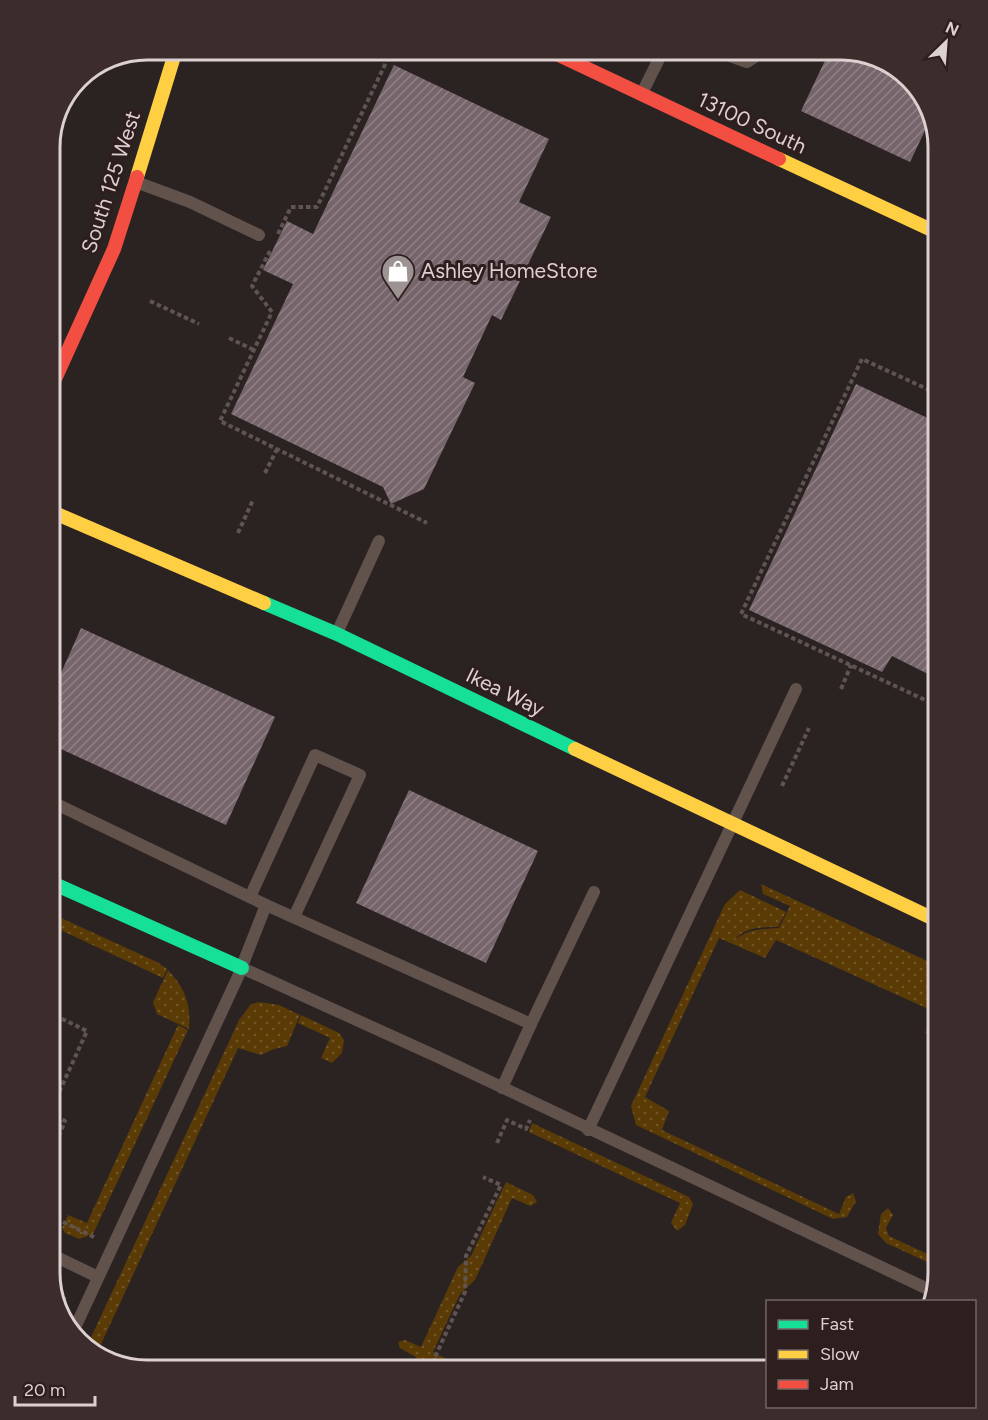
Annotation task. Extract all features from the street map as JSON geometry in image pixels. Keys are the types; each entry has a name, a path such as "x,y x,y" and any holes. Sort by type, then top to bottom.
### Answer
{"street":[{"name":"South 125 West","path":"60,368 114,249 173,60"},
{"name":"13100 South","path":"569,60 928,228"},
{"name":"Ikea Way","path":"60,515 337,634 732,825 928,916"},
{"path":"60,886 242,968"}],"lane":[{"path":"580,65 582,60"},
{"path":"641,94 658,60"},
{"path":"135,181 190,202 259,235"},
{"path":"337,634 380,542"},
{"path":"588,1130 796,688"},
{"path":"250,897 315,755 360,775 294,917"},
{"path":"60,806 266,905 531,1024"},
{"path":"502,1088 594,892"},
{"path":"77,1324 242,968 266,905"},
{"path":"242,968 926,1288"},
{"path":"60,1259 98,1277"}],"path":[{"path":"277,237 291,207 317,207 387,60"},
{"path":"272,246 252,286 272,312 220,422 427,523"},
{"path":"150,301 199,324"},
{"path":"229,338 254,350"},
{"path":"928,389 862,358 741,614 928,701"},
{"path":"266,473 277,449"},
{"path":"238,532 253,500"},
{"path":"840,689 851,665"},
{"path":"782,786 809,728"},
{"path":"60,1018 87,1031 60,1090"},
{"path":"60,1118 66,1121 60,1134"},
{"path":"496,1143 507,1120 526,1129 530,1120"},
{"path":"434,1360 465,1292 466,1256 501,1185 483,1177"},
{"path":"63,1222 96,1238"},
{"path":"64,1298 68,1300"}],"shaded area":[{"path":"761,884 928,961 928,1009 776,940 765,958 719,938 645,1097 669,1111 662,1130 839,1214 846,1197 853,1193 856,1201 847,1217 833,1219 636,1125 631,1106 725,904 740,890 786,912 778,927 749,930 743,932 734,940 739,936 761,929 779,928 790,906 763,894"},
{"path":"60,917 157,962 167,969 163,978 60,930"},
{"path":"168,970 179,983 186,997 189,1029 157,1014 153,1002"},
{"path":"259,1002 279,1005 300,1015 287,1046 261,1055 238,1048 100,1346 90,1339 241,1016 242,1020 242,1016 251,1004"},
{"path":"301,1015 339,1033 344,1040 342,1053 332,1063 321,1058 330,1038 298,1023"},
{"path":"178,1025 188,1030 93,1234 79,1239 65,1233 62,1228 68,1215 87,1223"},
{"path":"532,1123 689,1197 693,1204 685,1225 677,1231 671,1223 680,1203 529,1132"},
{"path":"506,1182 533,1195 537,1202 530,1206 512,1198 475,1280 460,1294 433,1352 448,1360 415,1360 416,1357 400,1348 398,1342 405,1340 421,1347 458,1267 471,1256"},
{"path":"888,1208 893,1215 886,1228 889,1236 928,1254 928,1262 886,1243 878,1234 881,1214"}],"building":[{"path":"825,60 847,60 874,67 903,85 916,103 926,129 910,162 801,111"},
{"name":"Ashley HomeStore","path":"394,65 549,139 519,202 551,217 501,320 492,315 463,377 475,383 424,489 391,504 383,487 231,414 293,284 263,270 287,221 313,234"},
{"path":"856,384 928,418 928,674 892,656 882,672 749,610"},
{"path":"81,628 275,717 226,825 60,749 60,675"},
{"path":"409,790 538,851 486,963 356,903"}],"traffic: fast":[{"path":"264,603 337,634 575,749"},
{"path":"60,886 242,968"}],"traffic: slow":[{"path":"137,177 173,60"},
{"path":"779,159 928,228"},
{"path":"60,515 264,603"},
{"path":"575,749 928,916"}],"traffic: jam":[{"path":"569,60 779,159"},
{"path":"60,368 114,249 137,177"}],"place":[{"name":"Ashley HomeStore","path":"398,300"}]}
